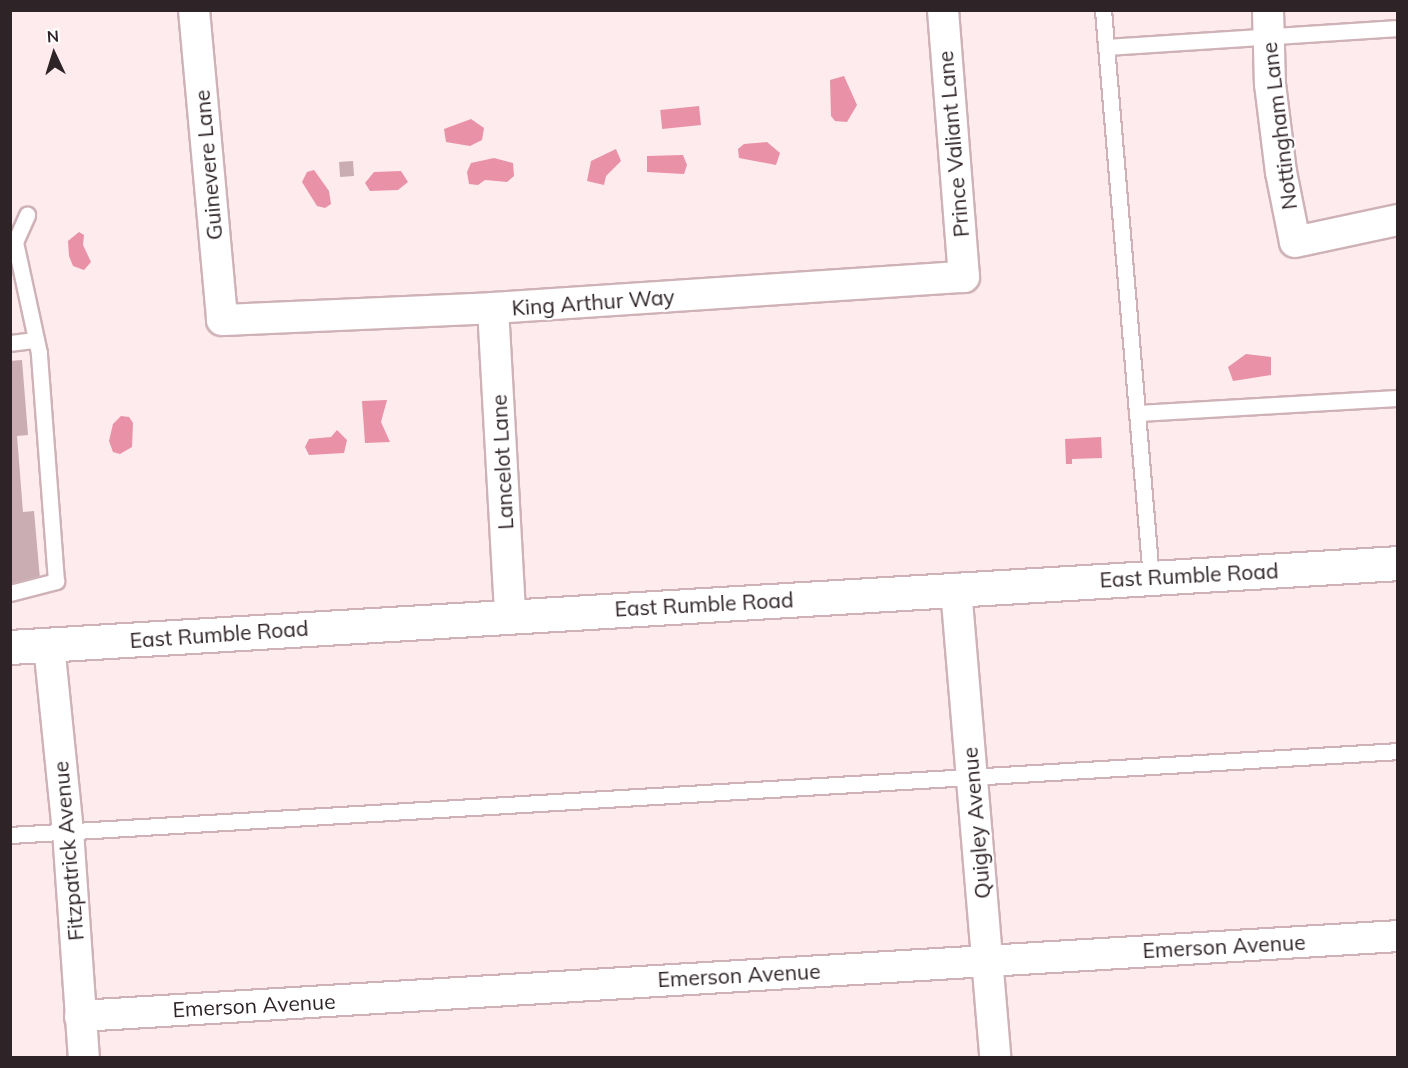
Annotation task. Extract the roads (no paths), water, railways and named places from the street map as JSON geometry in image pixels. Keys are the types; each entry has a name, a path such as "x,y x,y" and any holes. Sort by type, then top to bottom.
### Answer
{"street":[{"name":"Guinevere Lane","path":"194,10 222,320"},
{"name":"Prince Valiant Lane","path":"943,10 964,277"},
{"name":"Nottingham Lane","path":"1268,23 1281,172 1295,242 1398,220"},
{"name":"King Arthur Way","path":"222,320 493,308 964,277"},
{"name":"Lancelot Lane","path":"493,308 510,615"},
{"name":"East Rumble Road","path":"10,647 1398,563"},
{"name":"Quigley Avenue","path":"956,589 995,1058"},
{"name":"Fitzpatrick Avenue","path":"49,645 68,831 84,1058"},
{"name":"Emerson Avenue","path":"80,1016 1398,936"}],"lane":[{"path":"1102,10 1151,578"},
{"path":"1106,47 1268,23 1398,28"},
{"path":"10,593 56,581 36,340 15,242 27,215"},
{"path":"10,343 36,340"},
{"path":"1137,413 1398,398"},
{"path":"10,835 1398,751"}]}
